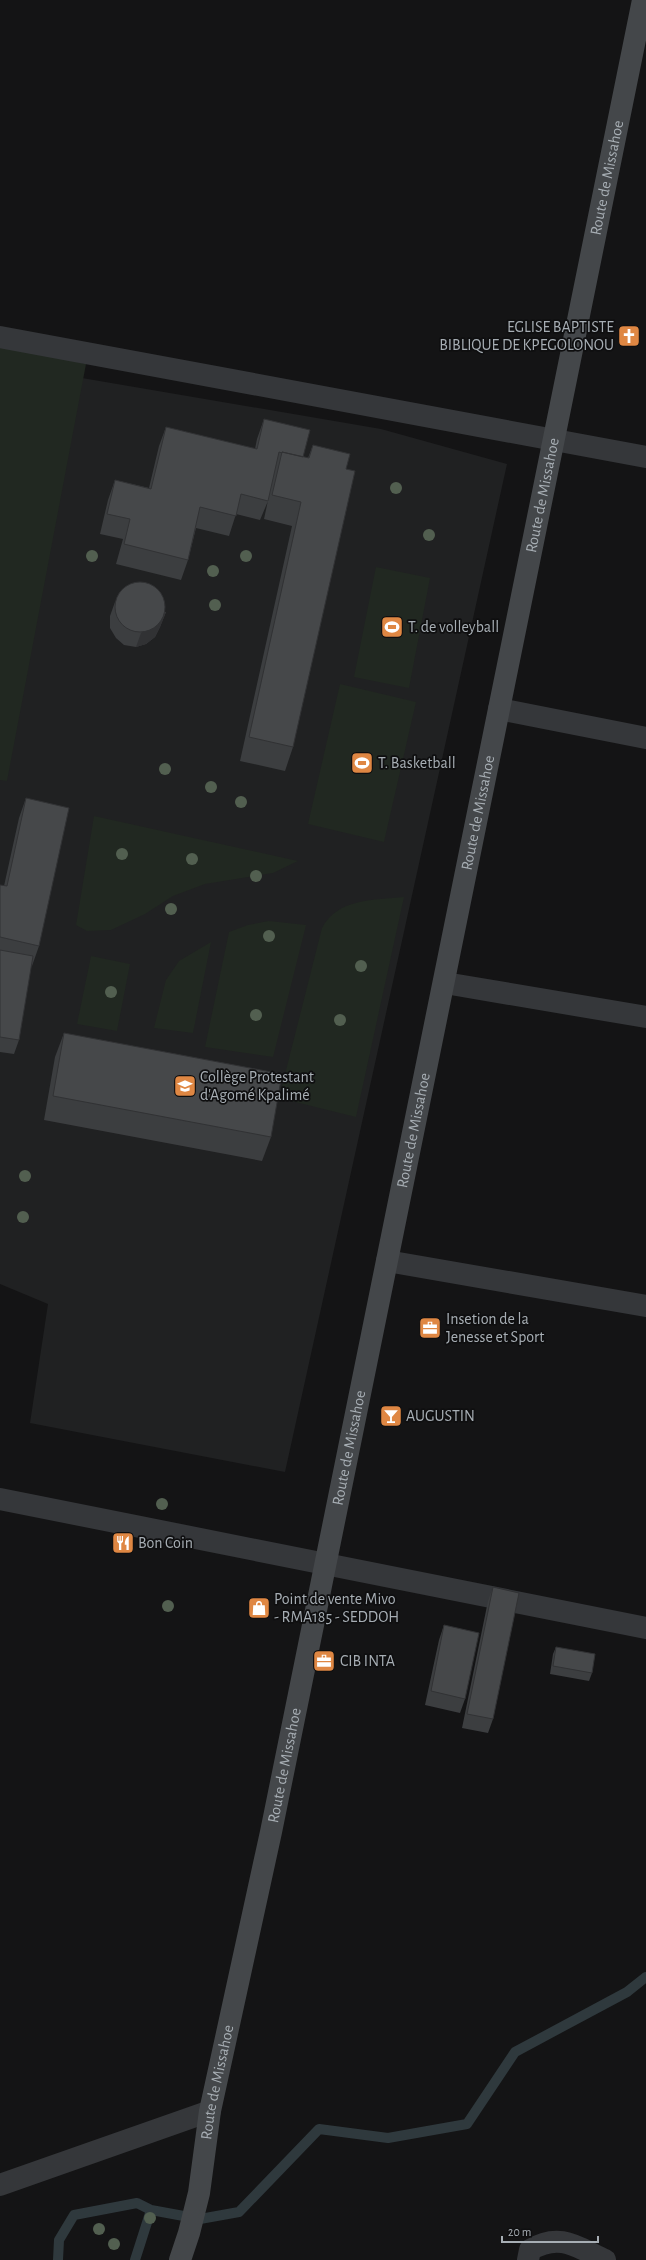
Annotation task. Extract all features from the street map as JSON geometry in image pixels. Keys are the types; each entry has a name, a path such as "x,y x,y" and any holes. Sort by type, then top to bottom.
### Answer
{"main road":[{"name":"Route de Missahoe","path":"180,2260 189,2233 199,2193 210,2111 271,1832 326,1564 445,983 643,0"}],"street":[{"path":"0,337 646,456"},
{"path":"499,709 646,738"},
{"path":"445,983 646,1017"},
{"path":"387,1261 646,1306"},
{"path":"0,1499 646,1628"},
{"path":"0,2186 210,2111"},
{"path":"528,2260 530,2250 539,2245 563,2240 605,2260"}],"shaded area":[{"path":"0,344 86,364 7,781 0,780"},
{"name":"Collège Protestant d'Agomé Kpalimé","path":"0,364 381,429 507,464 285,1472 30,1423 48,1304 0,1284"},
{"name":"T. de volleyball","path":"376,567 430,578 409,688 354,677"},
{"name":"T. Basketball","path":"340,684 416,702 384,842 308,824"},
{"path":"94,816 298,861 273,873 205,884 173,896 145,914 111,930 87,931 76,925"},
{"path":"404,897 356,1117 279,1098 322,928 329,918 337,911 347,906 369,900"},
{"path":"269,921 306,925 273,1057 205,1047 229,932 248,925"},
{"path":"211,942 193,1033 154,1028 166,980 179,961"},
{"path":"91,956 130,964 117,1031 77,1024"}],"building":[{"path":"264,419 310,430 303,457 279,452 268,501 241,494 236,516 200,507 188,560 124,544 130,519 107,514 115,480 151,489 166,427 257,449"},
{"path":"313,445 350,454 346,469 355,471 293,747 249,737 301,502 272,495 282,452 309,458"},
{"path":"135,582 145,582 158,589 165,602 165,612 158,625 145,632 135,632 126,628 119,621 115,612 115,602 119,593 126,586"},
{"path":"26,798 69,808 39,946 0,937 0,885 7,886"},
{"path":"0,950 33,956 19,1040 0,1037"},
{"path":"64,1033 282,1074 271,1137 53,1096"},
{"path":"493,1587 519,1593 493,1719 467,1714"},
{"path":"444,1625 479,1633 465,1699 431,1691"},
{"path":"556,1647 595,1654 592,1673 553,1666"}],"waterway":[{"path":"58,2260 59,2240 74,2215 137,2203 151,2210 200,2219 239,2212 319,2129 388,2138 467,2124 515,2052 627,1992 646,1977"},
{"path":"135,2260 151,2210"}],"place":[{"name":"EGLISE BAPTISTE BIBLIQUE DE KPEGOLONOU","path":"629,336"},
{"name":"T. de volleyball","path":"392,627"},
{"name":"T. Basketball","path":"362,763"},
{"name":"Collège Protestant d'Agomé Kpalimé","path":"185,1086"},
{"name":"Insetion de la Jenesse et Sport","path":"430,1328"},
{"name":"AUGUSTIN","path":"391,1416"},
{"name":"Bon Coin","path":"123,1543"},
{"name":"Point de vente Mivo - RMA185 - SEDDOH","path":"259,1608"},
{"name":"CIB INTA","path":"324,1661"}]}
